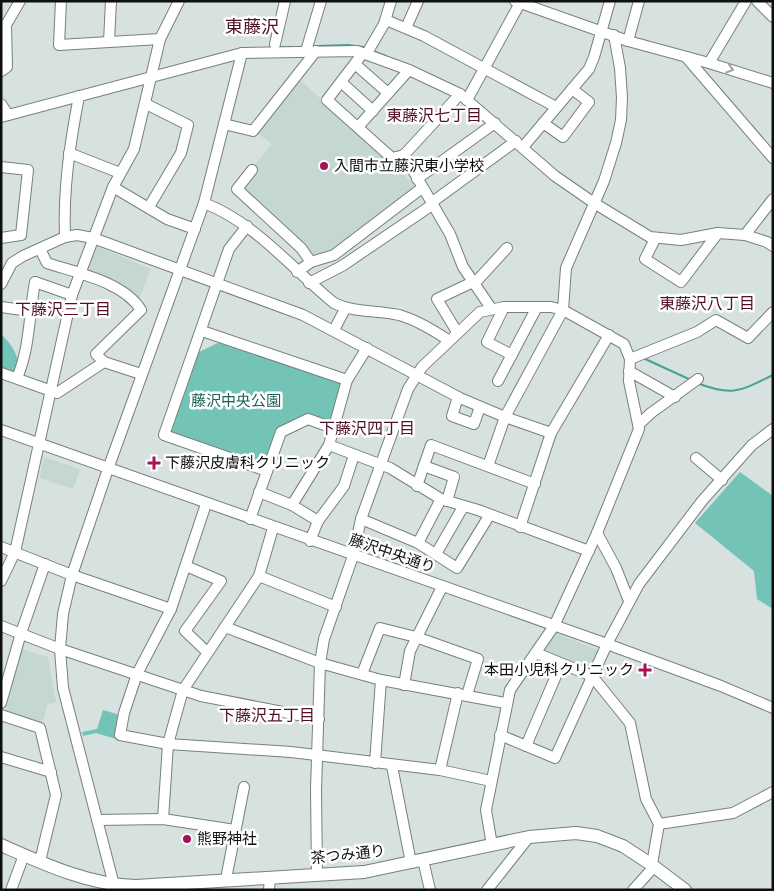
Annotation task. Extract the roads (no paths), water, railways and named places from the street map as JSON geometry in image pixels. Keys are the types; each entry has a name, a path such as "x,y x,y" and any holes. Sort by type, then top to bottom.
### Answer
{"main road":[{"name":"茶つみ通り","path":"1,846 114,888 159,887 226,879 270,883 317,875 364,872 529,837 576,833 597,836 623,846 685,890"}],"street":[{"path":"1,71 7,67 4,25 20,1"},
{"path":"61,1 60,45 160,39"},
{"path":"108,42 111,1"},
{"path":"1,581 15,552 72,295 113,187 134,149 146,104 149,78 160,39 179,1"},
{"path":"275,44 285,1"},
{"path":"224,124 253,131 311,51 321,1"},
{"path":"392,1 386,20 365,53 327,100 392,158 404,155 463,97 485,68 518,2 628,41 686,56 773,83"},
{"path":"406,28 418,1"},
{"path":"310,283 342,266 519,144 543,123 592,63 610,1"},
{"path":"628,41 639,1"},
{"path":"710,63 746,1"},
{"path":"757,1 773,17"},
{"path":"386,20 406,28 485,68 556,107"},
{"path":"488,466 505,417 563,310 566,268 605,179 621,120 620,68 614,35"},
{"path":"1,104 5,116 242,53 311,51 365,53 409,70 463,97 555,176 594,204 655,239 681,240 718,234 745,235 771,241"},
{"path":"114,888 63,688 60,649 63,614 72,575 108,469 204,203 242,53"},
{"path":"686,56 773,158"},
{"path":"355,64 388,93"},
{"path":"358,127 409,70"},
{"path":"341,82 373,111"},
{"path":"543,123 563,137 589,102 572,89"},
{"path":"66,237 64,215 68,153 79,96"},
{"path":"146,104 188,125 181,153 149,207"},
{"path":"297,272 311,262 334,255 419,183 495,123"},
{"path":"68,153 120,173"},
{"path":"404,155 450,234 462,267 491,308"},
{"path":"1,167 28,170 21,235 1,238"},
{"path":"252,170 237,189 301,248 311,262"},
{"path":"113,187 167,219 195,229"},
{"path":"745,235 773,200"},
{"path":"204,203 227,212 247,226 334,303 345,309 403,316 429,327 448,340"},
{"path":"247,226 229,249 164,435 266,471"},
{"path":"655,239 645,259 680,282 718,234"},
{"path":"2,278 12,263 66,237 77,235 93,238 303,315 458,397 505,417 551,433"},
{"path":"457,332 437,298 474,283 507,248"},
{"path":"40,249 47,263 124,291 141,310 96,354 104,362 141,374"},
{"path":"17,378 26,357 30,311 35,282 72,295"},
{"path":"1,306 30,311"},
{"path":"504,307 487,342 512,355"},
{"path":"498,382 537,307"},
{"path":"317,875 317,756 320,663 324,639 353,556 361,519 408,389 417,374 448,340 480,312 491,308 537,307 563,310 624,344 630,360 628,382 638,425 634,444 597,533 554,626 510,690 505,703 486,810 492,845"},
{"path":"334,330 345,309"},
{"path":"630,360 697,332 716,320 748,338 773,312"},
{"path":"202,330 347,380"},
{"path":"520,527 551,433 609,334"},
{"path":"292,505 329,445 347,380 367,348"},
{"path":"1,373 57,393 104,362"},
{"path":"629,371 675,397"},
{"path":"638,425 698,379"},
{"path":"458,397 452,416 474,424 480,407"},
{"path":"250,519 281,432 308,419 333,428"},
{"path":"500,736 555,758 607,644 639,584 702,501 752,445 773,428"},
{"name":"藤沢中央通り","path":"1,430 273,528 607,644 773,708"},
{"path":"417,486 432,444 535,484"},
{"path":"329,445 390,468 417,486 444,500 478,510 589,551"},
{"path":"310,541 318,521 344,486 354,454"},
{"path":"696,458 722,480"},
{"path":"418,543 444,500 454,478 424,466"},
{"path":"259,492 292,505 318,521"},
{"path":"206,504 171,609 137,674 124,713 120,736 168,744 317,756 440,770 491,781"},
{"path":"436,554 463,507"},
{"path":"361,519 418,543 457,568 490,516"},
{"path":"163,819 168,744 183,690 259,576 273,528"},
{"path":"597,533 616,568 629,601"},
{"path":"1,547 72,575 171,609"},
{"path":"1,703 21,633 45,564"},
{"path":"186,566 221,581 185,631 207,652"},
{"path":"259,576 336,607"},
{"path":"404,684 410,651 442,587"},
{"path":"1,626 60,649 201,696 319,719"},
{"path":"225,627 320,663 381,680 505,703"},
{"path":"362,674 380,628 416,637 478,659 462,694 440,770"},
{"path":"536,653 592,676 630,723 646,799 658,824 651,870 633,890"},
{"path":"526,746 561,664"},
{"path":"375,763 381,680"},
{"path":"1,715 40,728 56,795 40,862"},
{"path":"1,757 51,772"},
{"path":"392,766 417,862 430,890"},
{"path":"226,879 244,787"},
{"path":"658,824 733,812 773,792"},
{"path":"97,820 163,819 235,830"},
{"path":"488,890 529,837"},
{"path":"11,890 24,855"}],"waterway":[{"path":"317,46 348,45 364,47"},
{"path":"278,47 293,47"},
{"path":"375,52 386,56"},
{"path":"430,74 439,79"},
{"path":"643,358 691,380"},
{"path":"697,383 728,391 744,388 773,375"}],"place":[{"name":"入間市立藤沢東小学校","path":"324,166"},
{"name":"下藤沢皮膚科クリニック","path":"154,463"},
{"name":"本田小児科クリニック","path":"645,670"},
{"name":"熊野神社","path":"187,839"}],"district":[{"name":"東藤沢","path":"252,28"},
{"name":"東藤沢七丁目","path":"434,116"},
{"name":"東藤沢八丁目","path":"707,304"},
{"name":"下藤沢三丁目","path":"63,310"},
{"name":"下藤沢四丁目","path":"367,429"},
{"name":"下藤沢五丁目","path":"267,716"}],"park label":[{"name":"藤沢中央公園","path":"236,401"}]}
